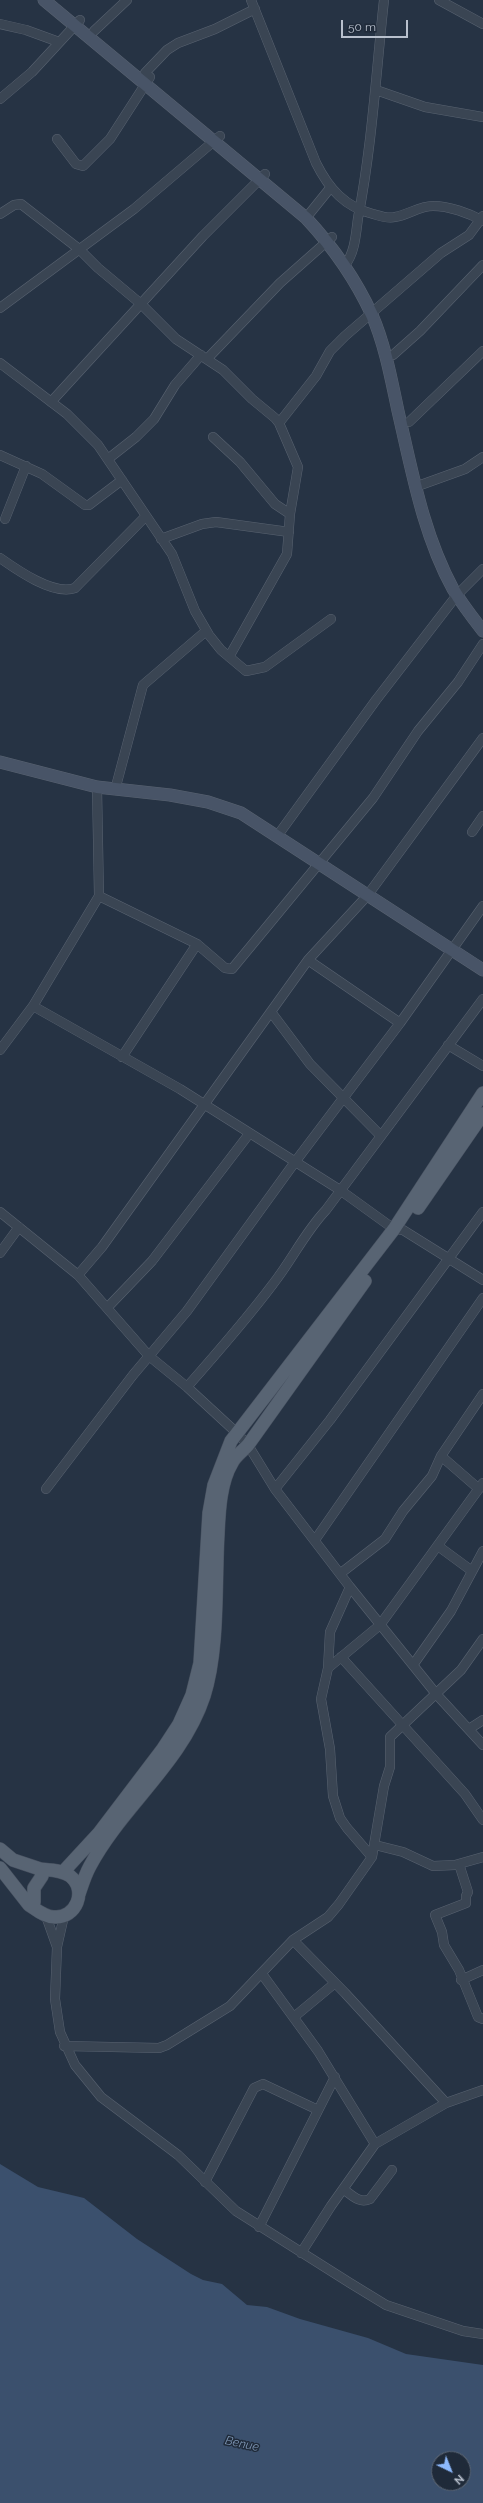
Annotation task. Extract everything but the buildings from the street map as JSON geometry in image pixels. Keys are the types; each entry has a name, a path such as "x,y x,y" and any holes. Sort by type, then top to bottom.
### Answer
{"main road":[{"path":"62,1872 99,1833 162,1750 179,1724 192,1694 200,1663 209,1513 214,1485 222,1460 231,1441 398,1230 483,1093"},
{"path":"0,1868 29,1905 46,1916 64,1916 75,1907 89,1867 107,1840 172,1757 190,1729 204,1696 212,1664 218,1523 222,1495 232,1463 248,1445 398,1230 483,1114"},
{"path":"0,1849 13,1860 40,1869 62,1872 74,1881 79,1894"},
{"path":"29,1905 34,1902 34,1888 42,1876 40,1869"}],"street":[{"path":"44,0 77,22 147,78"},
{"path":"56,0 77,22 94,31 218,139 310,213 330,239 347,262 374,313 393,355 409,422 419,486"},
{"path":"94,31 127,0"},
{"path":"347,262 360,211 370,152 384,0"},
{"path":"439,0 483,24"},
{"path":"57,139 76,164 83,166 110,139 147,78 167,50 178,43 215,29 253,4 316,163 331,187 348,205 360,211 390,218 433,206 482,219 469,235 441,253 374,313 355,327 330,352 316,376 279,423"},
{"path":"0,99 32,72 77,22"},
{"path":"0,24 26,30 59,42"},
{"path":"376,90 426,107 483,117"},
{"path":"0,308 134,209 218,139"},
{"path":"263,176 330,239"},
{"path":"51,402 203,236 263,176"},
{"path":"310,213 331,187"},
{"path":"0,214 14,205 21,204 79,249 141,304 176,338 223,370 252,399 276,418 279,423 298,467 290,514 287,554 229,657"},
{"path":"108,459 136,437 154,419 176,385 204,357 280,283 330,239"},
{"path":"393,355 420,331 483,265"},
{"path":"374,313 419,486 460,592 483,630"},
{"path":"409,422 483,351"},
{"path":"0,363 51,402 83,429 108,459 178,567 195,611 206,631 229,657 246,671 257,670 265,666 331,619"},
{"path":"213,437 240,462 275,504 290,514"},
{"path":"0,455 42,474 87,506 122,480"},
{"path":"419,486 465,469 483,457"},
{"path":"5,518 26,466"},
{"path":"0,558 39,581 70,590 75,588 146,516"},
{"path":"161,539 202,524 216,522 289,532"},
{"path":"278,835 376,700 460,592 483,570"},
{"path":"460,592 483,618"},
{"path":"115,790 144,685 206,631"},
{"path":"99,896 198,944 225,968 232,969 320,865 373,798 418,731 458,682 483,644"},
{"path":"78,1275 102,1247 308,960 367,896 483,738"},
{"path":"2,765 115,790 170,794 208,802 241,813 278,835 367,896 453,949 483,970"},
{"path":"0,1050 33,1006 99,896 98,787"},
{"path":"472,832 483,816"},
{"path":"46,1489 149,1356 187,1311 343,1097 400,1023 483,906"},
{"path":"122,1057 198,944"},
{"path":"308,960 400,1023"},
{"path":"187,1387 231,1337 273,1285 313,1224 381,1136 483,999"},
{"path":"33,1006 204,1104 249,1134 340,1190 398,1230 450,1259 483,1280"},
{"path":"271,1012 310,1064 381,1136"},
{"path":"448,1045 483,1066"},
{"path":"107,1308 152,1261 249,1134"},
{"path":"0,1212 78,1275 149,1356 187,1387 248,1445 275,1489 341,1573 350,1587 437,1695 483,1745"},
{"path":"275,1489 330,1420 450,1259 483,1212"},
{"path":"0,1253 19,1227"},
{"path":"315,1540 483,1298"},
{"path":"341,1573 385,1540 403,1512 432,1476 441,1456 483,1394"},
{"path":"328,1668 380,1625 481,1486 441,1456"},
{"path":"438,1546 472,1571"},
{"path":"413,1665 448,1617 483,1550"},
{"path":"350,1587 330,1632 328,1668 321,1699 330,1749 333,1796 347,1828 372,1857"},
{"path":"64,2046 158,2048 177,2040 230,2006 294,1940 332,1912 372,1857 384,1786 390,1767 392,1751 388,1739 437,1695 461,1670 483,1639"},
{"path":"341,1657 465,1794 483,1820"},
{"path":"469,1729 483,1720"},
{"path":"375,1845 403,1852 433,1866 459,1864 483,1858"},
{"path":"459,1864 468,1892 466,1896 466,1903 435,1916 442,1932 444,1945 459,1970 461,1980 478,2017 483,2019"},
{"path":"46,1916 57,1947"},
{"path":"64,1916 57,1947 55,1999 60,2032 64,2046 84,2077 101,2097 178,2155 236,2211 259,2227 386,2305 456,2328 483,2334"},
{"path":"294,1940 446,2103"},
{"path":"461,1980 483,1970"},
{"path":"262,1974 294,2017 335,2077 375,2144"},
{"path":"294,2017 335,1983"},
{"path":"259,2227 335,2077"},
{"path":"205,2182 254,2088 259,2084 263,2084 318,2110"},
{"path":"301,2253 375,2144 446,2103 483,2090"},
{"path":"343,2190 360,2201 366,2201 370,2199 392,2170"}],"water":[{"name":"Benue","path":"0,2164 38,2187 84,2198 137,2239 191,2274 203,2280 222,2284 247,2305 267,2307 300,2319 368,2338 406,2354 483,2365 483,2503 0,2503"}]}
